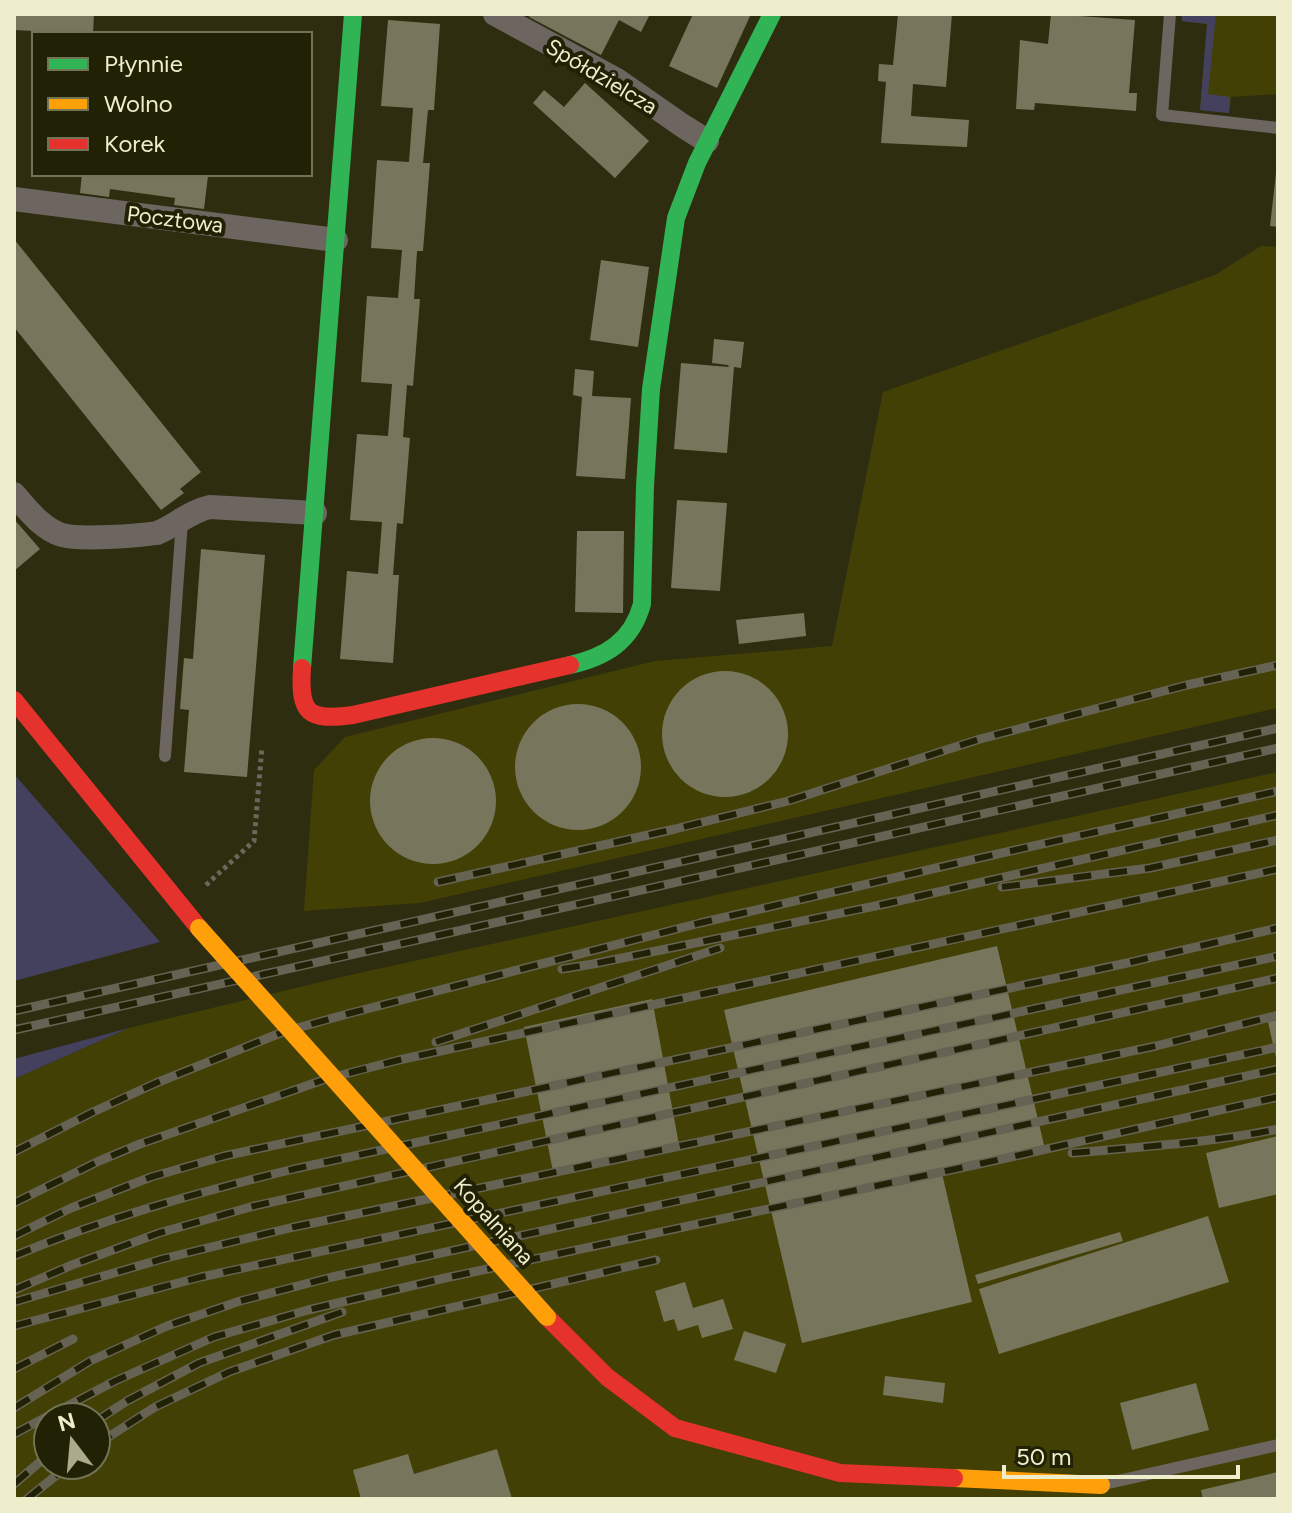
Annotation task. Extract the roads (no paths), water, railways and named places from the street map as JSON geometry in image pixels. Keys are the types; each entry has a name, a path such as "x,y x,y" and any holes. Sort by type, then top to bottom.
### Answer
{"street":[{"path":"353,14 301,684 301,695 308,711 321,718 353,715 574,664 604,653 628,637 634,628 642,604 651,389 669,256 681,201 707,141 772,14"},
{"name":"Spółdzielcza","path":"495,14 617,80 707,141"},
{"name":"Pocztowa","path":"14,199 336,240"},
{"path":"14,494 45,525 70,536 145,535 168,529 201,509 210,507 315,513"},
{"name":"Kopalniana","path":"14,700 199,928 547,1317 607,1377 675,1428 840,1473 1037,1490 1101,1485"}],"lane":[{"path":"1170,14 1162,115 1278,128"},
{"path":"165,756 182,521"},
{"path":"1101,1485 1278,1445"}],"railway":[{"path":"438,882 788,801 980,739 1187,685 1278,665"},
{"path":"14,1011 1278,728"},
{"path":"14,1030 1278,748"},
{"path":"14,1152 156,1083 283,1032 700,923 1278,791"},
{"path":"562,969 885,904 1278,815"},
{"path":"1002,887 1150,868 1278,840"},
{"path":"14,1203 140,1144 326,1079 399,1060 1278,869"},
{"path":"14,1236 71,1208 151,1177 224,1156 1278,928"},
{"path":"436,1042 720,948"},
{"path":"14,1256 152,1207 294,1169 1278,956"},
{"path":"14,1290 159,1233 254,1206 1278,978"},
{"path":"14,1302 162,1259 294,1227 1156,1046 1278,1015"},
{"path":"14,1326 201,1277 1278,1047"},
{"path":"14,1408 90,1361 167,1326 240,1301 332,1277 1278,1069"},
{"path":"14,1434 115,1381 214,1337 308,1310 1278,1097"},
{"path":"1072,1153 1201,1141 1278,1129"},
{"path":"112,1435 155,1407 229,1372 334,1335 656,1260"},
{"path":"112,1411 199,1363 342,1312"},
{"path":"14,1369 73,1339"},
{"path":"14,1484 32,1469"},
{"path":"27,1499 49,1481"}]}
